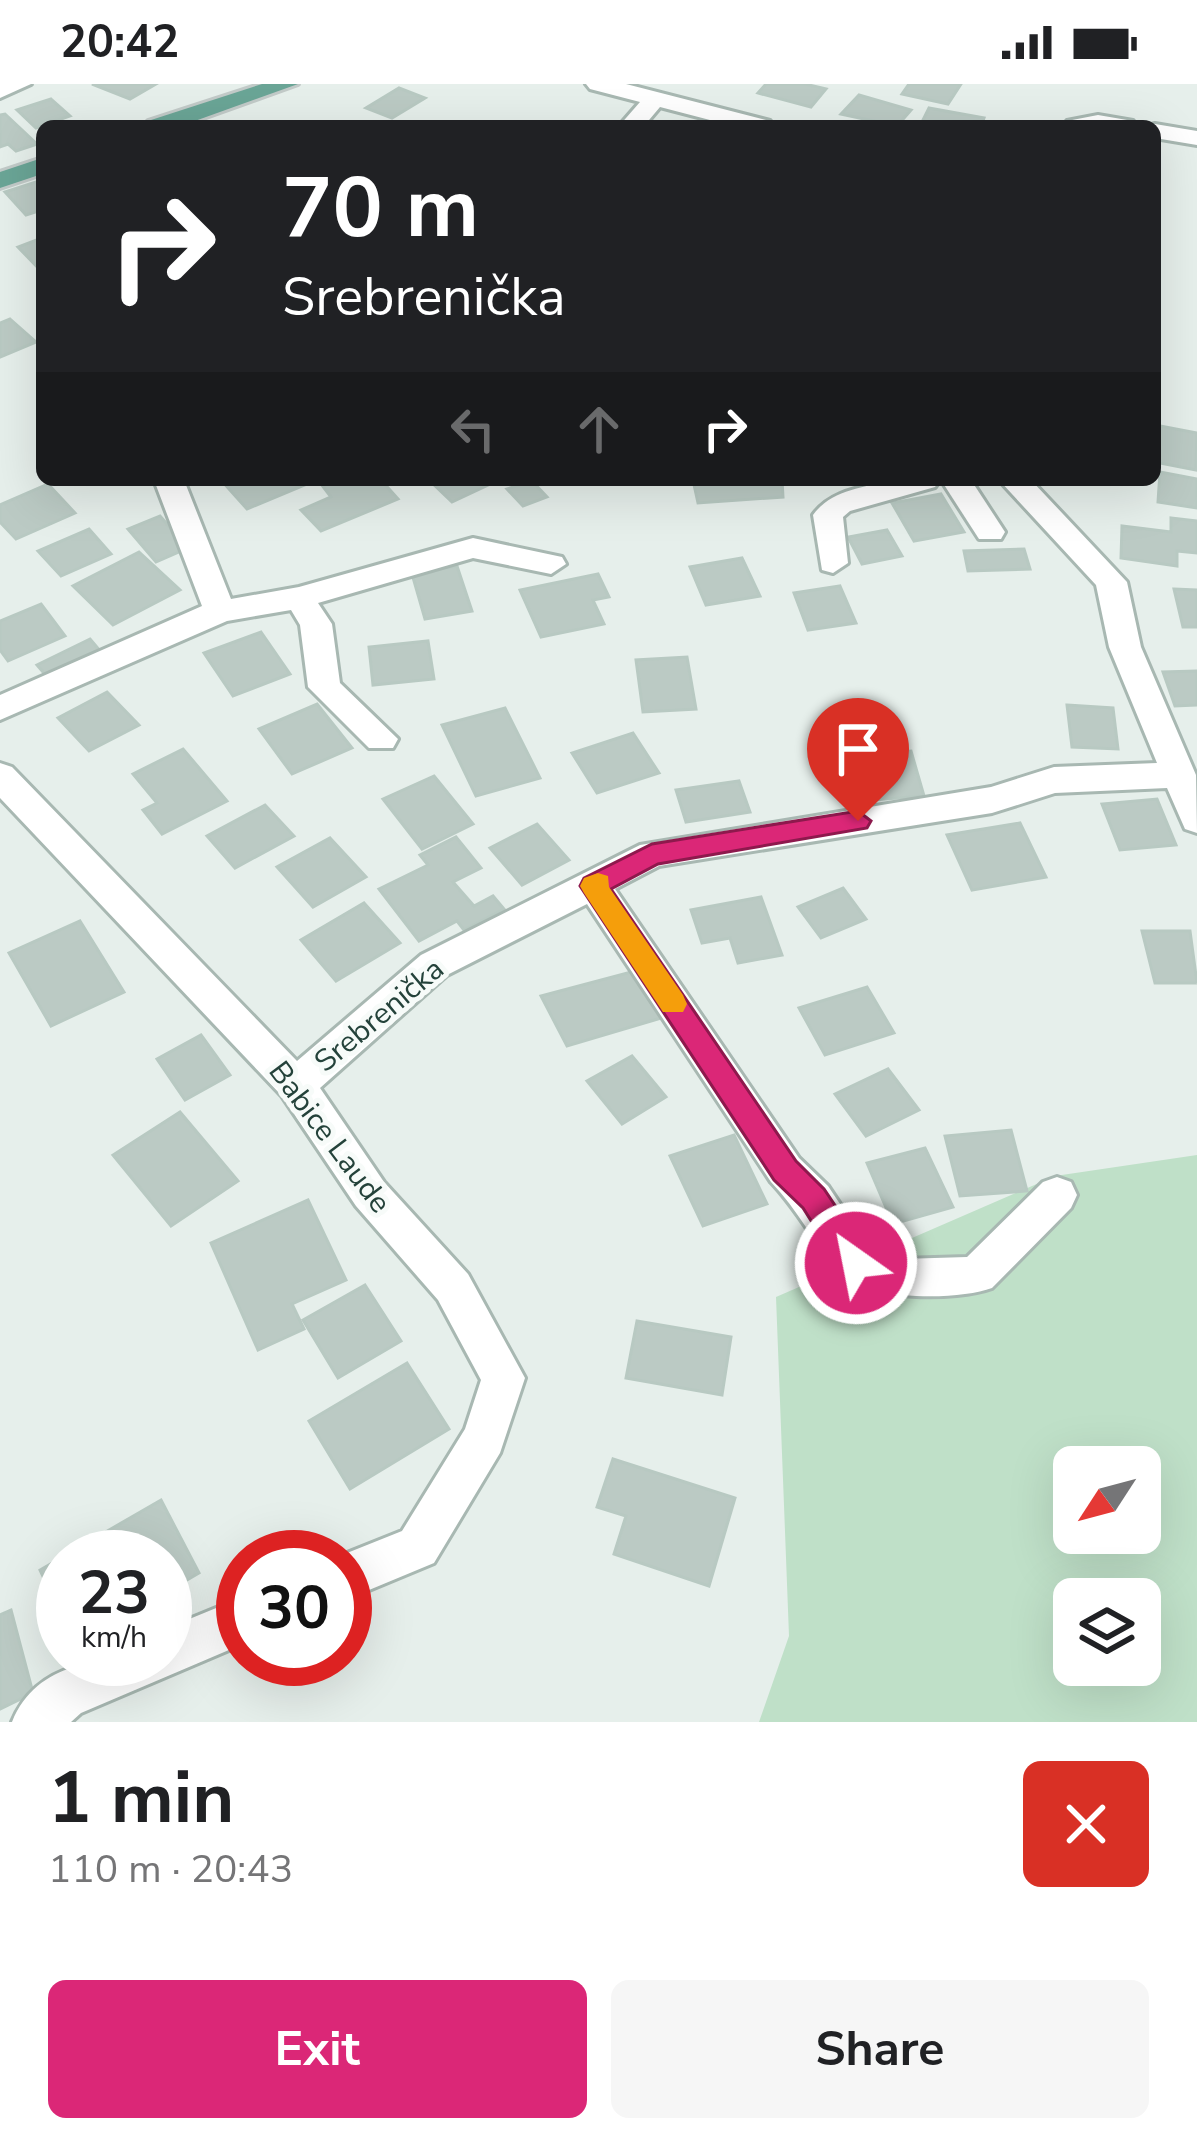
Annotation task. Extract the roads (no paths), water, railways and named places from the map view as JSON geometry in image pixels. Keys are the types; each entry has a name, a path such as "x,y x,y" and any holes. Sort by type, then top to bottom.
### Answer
{"main road":[{"path":"175,120 286,84"},
{"path":"0,182 36,167"}],"street":[{"path":"0,91 19,84"},
{"path":"598,84 737,120"},
{"path":"636,120 655,99"},
{"path":"1161,131 1197,137"},
{"path":"171,486 220,610"},
{"path":"833,563 828,514 839,504 904,486"},
{"path":"960,486 990,532"},
{"path":"1020,486 1111,582 1125,647 1197,820"},
{"path":"0,708 220,610 299,598 473,548 551,564"},
{"path":"299,598 316,624 324,687 381,739"},
{"name":"Srebrenička","path":"296,1084 434,964 652,854 992,800 1054,780 1179,775"},
{"name":"Babice Laude","path":"0,776 296,1084 370,1194 453,1287 503,1378 484,1438 418,1547 372,1566"},
{"path":"594,886 785,1170 814,1198 856,1263 902,1278 976,1275 1057,1195"},
{"path":"36,1722 64,1696 88,1686"}]}
